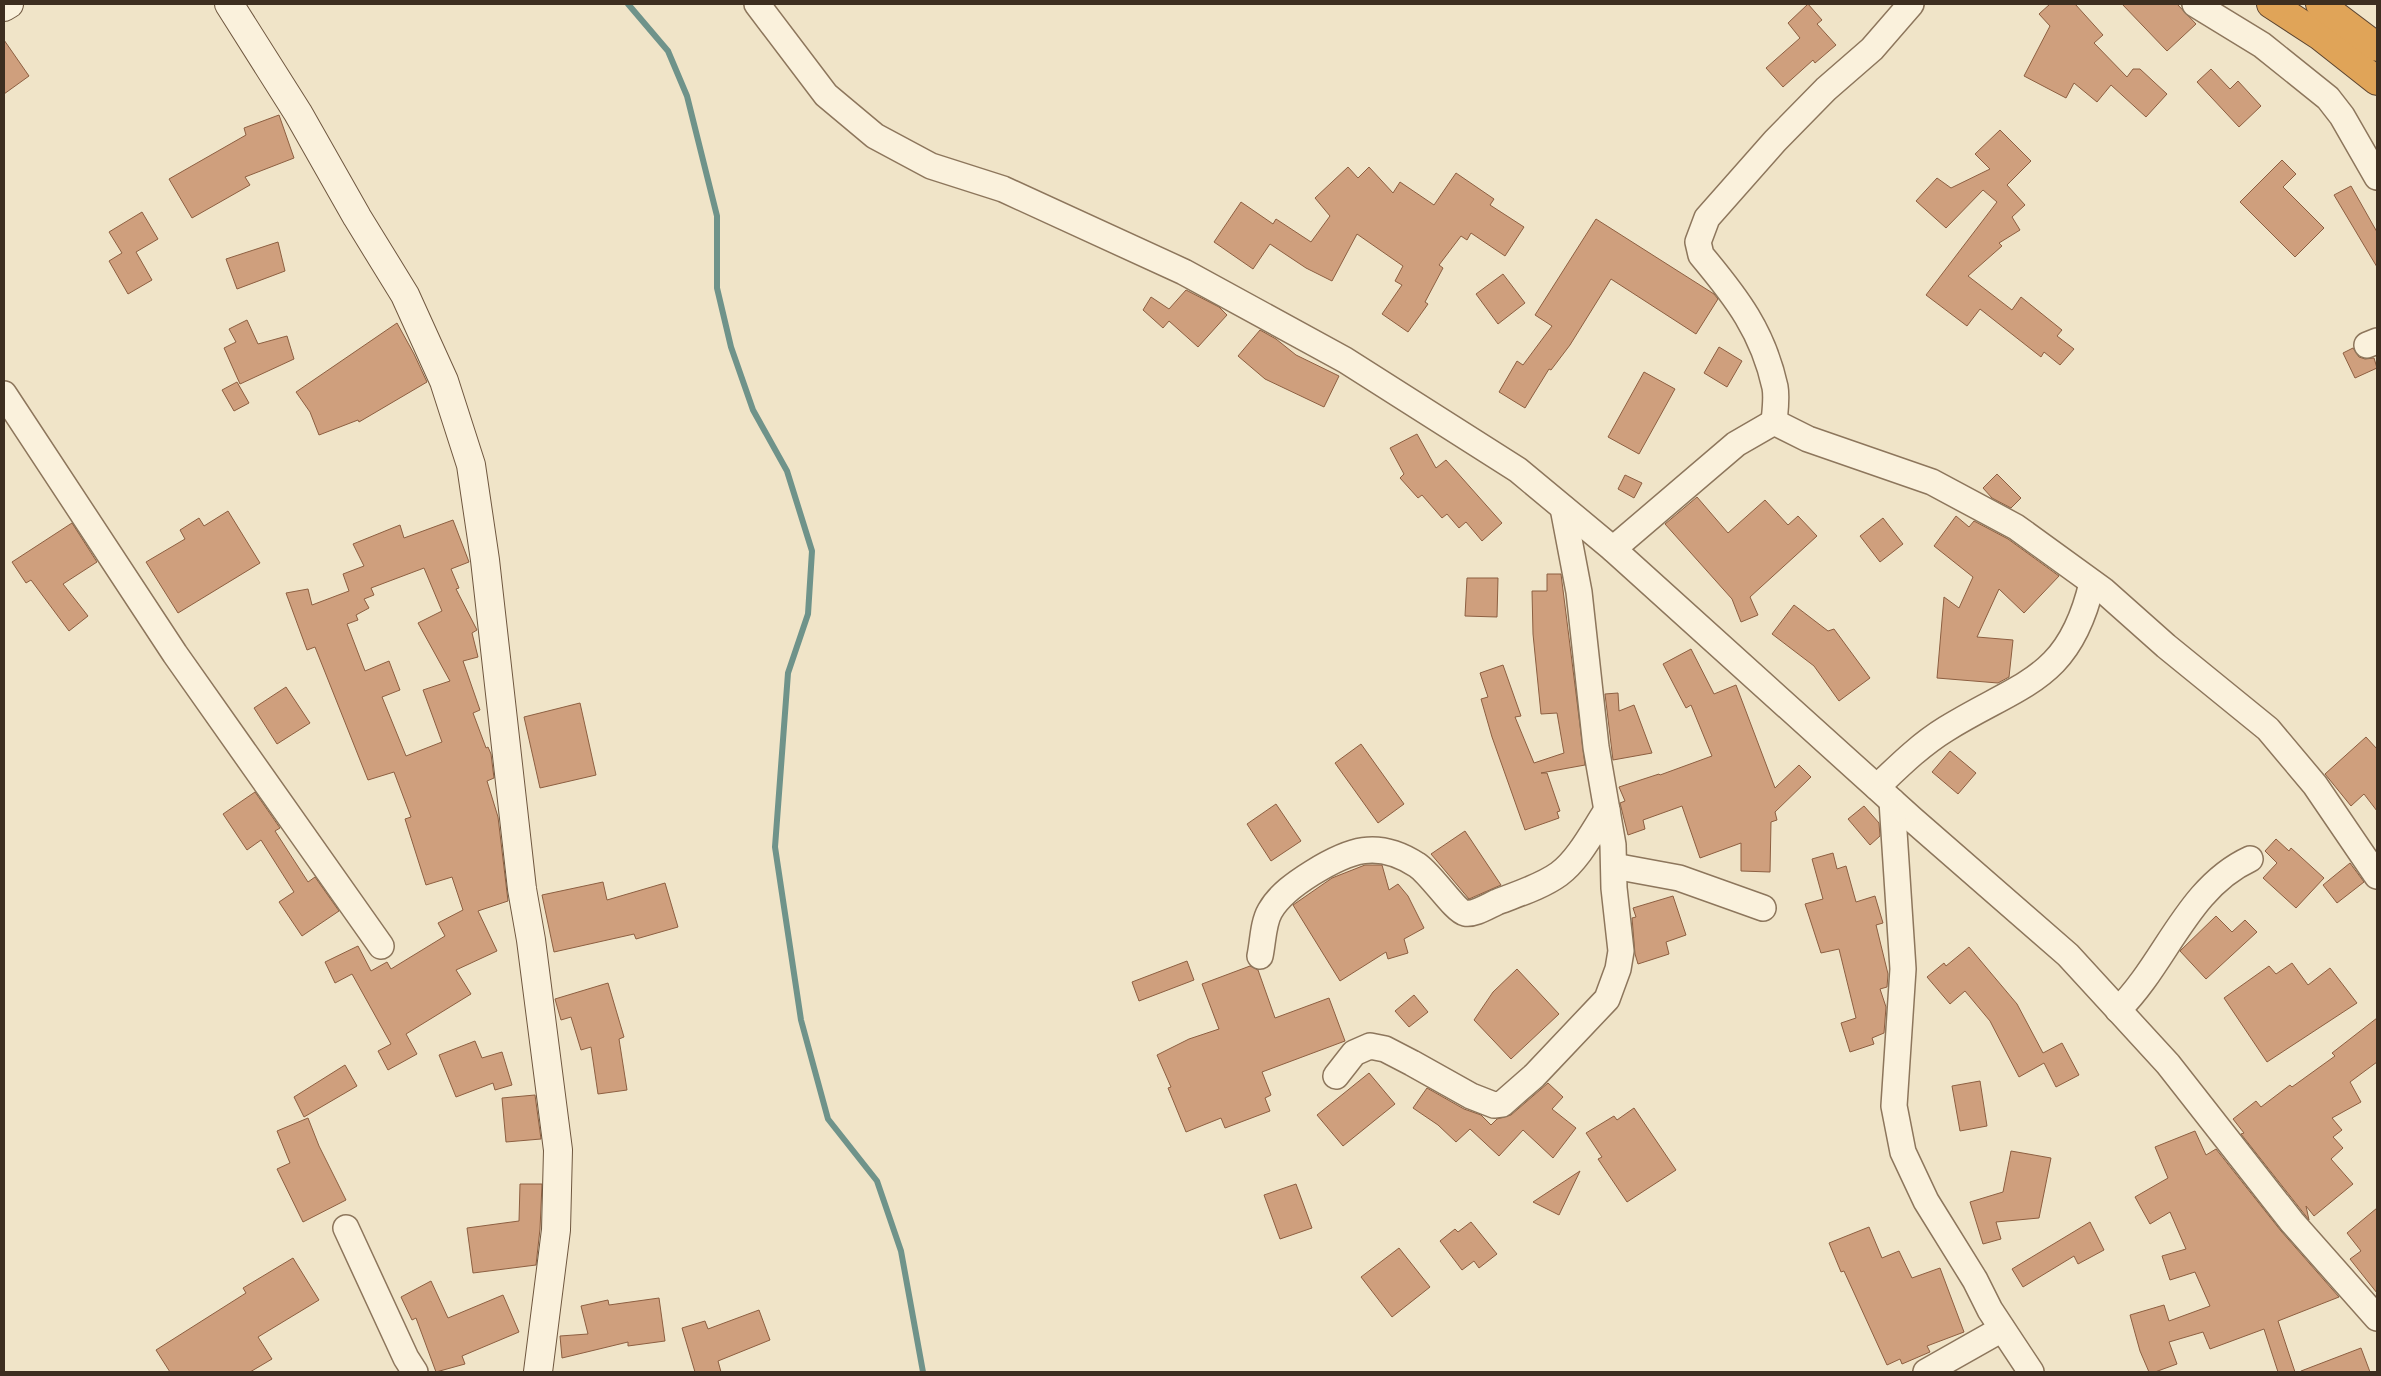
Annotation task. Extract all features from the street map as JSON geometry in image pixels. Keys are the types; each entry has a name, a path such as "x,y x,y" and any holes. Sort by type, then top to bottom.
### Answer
{"highway":[{"path":"2271,4 2320,36 2377,81"},
{"path":"2320,4 2377,47"}],"main road":[{"path":"4,7 9,4"},
{"path":"229,4 298,113 357,218 406,295 444,381 471,465 485,560 522,889 531,940 558,1150 556,1230 538,1372"}],"street":[{"path":"757,4 826,95 875,136 931,166 1003,189 1184,272 1345,360 1518,470 1613,549 1884,794 2068,955 2168,1064 2292,1222 2377,1318"},
{"path":"1774,422 1776,389 1757,333 1736,297 1701,255 1698,249 1699,234 1707,218 1775,141 1826,89 1872,49 1911,4"},
{"path":"2195,4 2262,46 2328,98 2342,116 2377,178"},
{"path":"4,394 176,654 381,946"},
{"path":"1613,549 1736,444 1774,422"},
{"path":"1774,422 1808,439 1932,482 2016,528 2092,583 2268,729 2315,785 2377,876"},
{"path":"1336,1076 1354,1054 1370,1046 1385,1049 1494,1105 1510,1098 1595,1014 1607,999 1618,969 1621,951 1613,845 1596,747 1579,592 1563,508"},
{"path":"2031,1372 2002,1329 1926,1200 1903,1152 1894,1106 1903,969 1884,794 1927,742 1946,729 2020,689 2046,670 2063,652 2074,636 2086,610 2092,583"},
{"path":"1260,956 1269,912 1294,884 1338,857 1365,850 1384,851 1403,857 1419,866 1433,879 1460,911 1470,913 1524,892 1559,874 1573,859 1607,810"},
{"path":"2118,1010 2137,992 2190,912 2213,884 2235,866 2250,859"},
{"path":"1614,866 1680,878 1762,908"},
{"path":"346,1228 406,1358 415,1372"},
{"path":"1926,1372 2002,1329"}],"building":[{"path":"1808,4 1822,20 1817,24 1836,45 1815,63 1813,60 1783,87 1766,68 1800,38 1788,23"},
{"path":"2050,4 2075,4 2103,35 2094,43 2127,77 2133,69 2140,69 2167,94 2146,117 2111,85 2097,102 2074,83 2066,98 2024,76 2050,26 2039,14"},
{"path":"2122,4 2177,4 2196,24 2167,51"},
{"path":"4,40 29,76 4,94"},
{"path":"2211,69 2230,89 2238,81 2261,106 2239,127 2197,82"},
{"path":"279,115 294,158 245,177 250,185 192,218 169,179 246,135 244,128"},
{"path":"2000,130 2031,161 2007,185 2025,205 2012,217 2020,230 1999,243 2002,246 1968,276 2012,310 2021,297 2062,330 2057,336 2074,349 2060,365 2044,352 2041,357 1980,309 1967,326 1926,295 1997,202 1983,190 1946,228 1916,201 1937,178 1951,188 1990,169 1975,154"},
{"path":"2282,160 2296,174 2283,187 2324,228 2295,257 2240,202"},
{"path":"1348,167 1358,178 1369,167 1393,193 1400,182 1434,205 1456,173 1494,199 1490,205 1524,227 1505,256 1471,233 1467,240 1461,236 1439,265 1443,268 1425,302 1428,304 1408,332 1382,314 1402,285 1395,281 1403,266 1357,234 1332,281 1306,268 1270,244 1253,269 1214,242 1241,202 1273,224 1276,219 1311,242 1330,216 1315,198"},
{"path":"2351,186 2377,232 2377,267 2334,195"},
{"path":"142,212 158,239 136,252 152,280 128,294 109,261 122,253 109,232"},
{"path":"1596,219 1714,294 1718,299 1696,334 1611,279 1570,345 1551,370 1549,369 1525,408 1499,392 1517,361 1523,365 1552,326 1535,315"},
{"path":"278,242 285,271 237,289 226,259"},
{"path":"1503,274 1525,303 1498,324 1476,294"},
{"path":"1186,290 1219,307 1227,315 1198,347 1169,321 1163,328 1143,310 1151,297 1169,309"},
{"path":"247,320 258,344 287,336 294,359 240,384 224,348 236,342 229,329"},
{"path":"397,323 427,382 359,422 358,420 319,435 310,412 296,392"},
{"path":"1260,330 1276,339 1296,355 1339,376 1324,407 1265,379 1238,356"},
{"path":"1719,347 1742,361 1727,387 1704,373"},
{"path":"2353,348 2359,357 2365,359 2374,358 2377,368 2355,378 2343,353"},
{"path":"1644,372 1675,389 1639,454 1608,437"},
{"path":"237,382 249,403 234,411 222,390"},
{"path":"1417,434 1436,468 1446,460 1502,523 1482,541 1466,522 1459,528 1447,514 1442,518 1422,495 1418,498 1400,478 1404,474 1390,448"},
{"path":"1997,474 2021,498 2011,508 1992,498 1983,488"},
{"path":"1625,475 1642,483 1634,498 1618,489"},
{"path":"1697,497 1728,533 1765,500 1788,525 1798,516 1817,536 1750,597 1758,615 1741,622 1732,599 1665,524"},
{"path":"228,511 260,563 178,613 146,562 185,539 180,530 199,518 204,526"},
{"path":"1956,516 1969,527 1974,521 2008,539 2059,576 2024,613 1999,589 1977,637 2013,640 2009,677 1998,683 1937,678 1944,597 1959,608 1973,577 1934,546"},
{"path":"1883,518 1903,544 1880,562 1860,536"},
{"path":"453,520 469,562 451,569 459,588 456,589 477,630 472,633 478,657 463,661 480,710 473,713 486,748 488,747 491,754 494,778 487,781 498,817 508,901 478,911 497,951 456,970 471,994 406,1034 417,1054 388,1070 378,1051 391,1044 352,974 335,983 325,962 358,946 371,971 387,962 391,969 445,936 438,923 463,910 452,877 426,885 405,819 411,817 394,772 368,780 315,647 307,650 286,593 308,589 312,605 349,591 343,574 364,566 353,544 400,525 404,538","holes":["424,568 442,611 418,623 450,681 423,690 442,742 406,756 382,697 400,690 389,661 365,671 347,624 358,620 356,615 369,608 364,599 374,595 371,588"]},
{"path":"72,523 97,562 63,584 88,616 69,631 31,580 26,583 12,562"},
{"path":"1547,574 1561,574 1585,765 1541,773 1547,773 1560,811 1557,812 1559,818 1525,830 1492,737 1481,699 1488,697 1480,673 1503,665 1521,716 1515,717 1534,763 1564,753 1557,713 1541,714 1533,634 1532,591 1547,591"},
{"path":"1467,578 1498,578 1497,617 1465,616"},
{"path":"1794,605 1828,631 1834,629 1870,678 1839,701 1814,666 1772,634"},
{"path":"1691,649 1714,694 1736,685 1775,788 1799,765 1811,777 1775,812 1777,820 1771,822 1770,872 1741,871 1741,843 1700,858 1682,806 1643,820 1645,829 1628,835 1620,803 1625,801 1619,787 1660,775 1712,756 1691,705 1686,708 1663,664"},
{"path":"286,687 310,723 277,744 254,708"},
{"path":"1618,693 1619,711 1634,705 1652,753 1613,760 1605,694"},
{"path":"580,703 596,775 540,788 524,717"},
{"path":"2366,737 2377,749 2377,811 2364,794 2351,806 2325,774"},
{"path":"1361,744 1404,804 1378,823 1335,763"},
{"path":"1950,751 1976,773 1958,794 1932,772"},
{"path":"255,792 280,828 275,831 308,882 315,877 339,911 302,936 279,902 294,892 261,840 247,850 223,814"},
{"path":"1276,804 1301,841 1271,861 1247,824"},
{"path":"1864,806 1879,823 1880,836 1870,845 1848,819"},
{"path":"1465,831 1501,885 1469,899 1431,854"},
{"path":"2276,839 2289,851 2291,848 2324,878 2296,908 2263,878 2277,863 2265,851"},
{"path":"1833,853 1837,869 1846,866 1856,902 1875,896 1883,923 1876,925 1888,974 1887,987 1880,989 1886,1007 1884,1033 1872,1038 1874,1044 1850,1052 1841,1023 1856,1018 1839,949 1821,953 1805,904 1823,899 1812,859"},
{"path":"2350,863 2364,882 2337,903 2323,885"},
{"path":"1365,865 1382,865 1389,890 1398,884 1408,896 1424,928 1404,939 1408,953 1388,959 1386,952 1340,981 1293,905 1332,878"},
{"path":"603,882 607,900 665,883 678,927 636,939 634,934 554,952 542,895"},
{"path":"1673,896 1686,935 1666,942 1669,954 1638,964 1635,954 1632,918 1636,917 1633,908"},
{"path":"2216,916 2232,932 2245,920 2257,932 2206,979 2180,951"},
{"path":"1969,947 2017,1004 2043,1053 2062,1043 2079,1075 2056,1087 2044,1063 2019,1077 1990,1021 1965,991 1950,1004 1927,977 1944,963 1946,966"},
{"path":"1187,961 1194,980 1139,1001 1132,982"},
{"path":"2292,963 2308,985 2330,968 2357,1003 2267,1062 2224,998 2269,966 2276,974"},
{"path":"1250,966 1258,970 1275,1018 1329,998 1345,1041 1262,1072 1271,1095 1265,1098 1270,1111 1225,1128 1221,1118 1186,1132 1168,1088 1171,1087 1157,1055 1189,1039 1219,1029 1202,984"},
{"path":"1517,969 1559,1014 1511,1059 1474,1020 1493,992"},
{"path":"608,983 624,1037 619,1039 627,1090 598,1094 591,1047 581,1050 571,1017 561,1020 555,999"},
{"path":"1414,995 1428,1012 1409,1027 1395,1011"},
{"path":"2377,1018 2377,1062 2350,1082 2361,1102 2332,1118 2342,1130 2333,1137 2343,1148 2331,1159 2353,1184 2314,1216 2306,1206 2309,1220 2241,1134 2244,1133 2233,1119 2256,1101 2261,1107 2290,1085 2292,1087 2335,1056 2332,1053"},
{"path":"475,1041 482,1058 502,1052 512,1085 495,1090 493,1083 456,1097 439,1055"},
{"path":"345,1065 357,1086 304,1117 294,1097"},
{"path":"1369,1073 1395,1104 1343,1146 1317,1115"},
{"path":"1980,1081 1987,1126 1960,1131 1952,1086"},
{"path":"1548,1083 1563,1097 1552,1109 1576,1128 1553,1158 1523,1130 1499,1156 1470,1129 1456,1142 1438,1125 1413,1108 1427,1088 1464,1109 1481,1115 1491,1125 1497,1119 1511,1115"},
{"path":"535,1095 541,1139 506,1142 502,1098"},
{"path":"1634,1108 1676,1170 1627,1202 1598,1159 1602,1157 1586,1133 1614,1116 1617,1120"},
{"path":"308,1118 319,1146 346,1200 303,1222 277,1169 290,1163 277,1131"},
{"path":"2195,1131 2206,1155 2216,1149 2281,1231 2339,1297 2278,1321 2295,1372 2278,1372 2264,1329 2210,1349 2203,1332 2169,1342 2177,1364 2155,1372 2149,1372 2140,1351 2130,1315 2164,1305 2169,1321 2210,1306 2195,1272 2170,1280 2162,1256 2186,1249 2170,1212 2150,1224 2135,1197 2168,1178 2155,1147"},
{"path":"2011,1151 2051,1158 2039,1218 1996,1222 2001,1239 1983,1244 1970,1202 2003,1192"},
{"path":"1580,1171 1559,1215 1533,1202"},
{"path":"520,1184 542,1184 536,1265 473,1273 467,1228 519,1221"},
{"path":"1296,1184 1312,1228 1280,1239 1264,1195"},
{"path":"2377,1208 2377,1293 2350,1259 2361,1251 2347,1233"},
{"path":"1471,1222 1497,1254 1479,1268 1474,1261 1462,1270 1440,1241 1455,1229 1458,1232"},
{"path":"2090,1222 2104,1250 2078,1264 2074,1256 2023,1287 2012,1269"},
{"path":"1869,1227 1882,1258 1899,1251 1912,1278 1940,1268 1964,1332 1927,1346 1930,1352 1902,1364 1900,1359 1887,1365 1844,1271 1841,1272 1829,1243"},
{"path":"1399,1248 1430,1287 1392,1317 1361,1277"},
{"path":"293,1258 319,1300 258,1337 272,1359 250,1372 170,1372 156,1350 246,1293 243,1288"},
{"path":"431,1281 448,1318 503,1295 519,1332 462,1356 465,1364 436,1372 416,1318 412,1320 401,1297"},
{"path":"659,1298 665,1341 628,1346 628,1342 562,1358 560,1336 588,1334 581,1306 608,1300 609,1305"},
{"path":"759,1310 770,1340 718,1361 721,1372 695,1372 682,1328 705,1321 708,1329"},
{"path":"2361,1348 2370,1372 2301,1372 2301,1371"}],"waterway":[{"path":"628,4 668,51 687,96 717,216 717,288 731,347 753,410 787,471 812,551 808,614 788,673 775,847 801,1020 828,1119 877,1181 901,1251 923,1372"}]}
